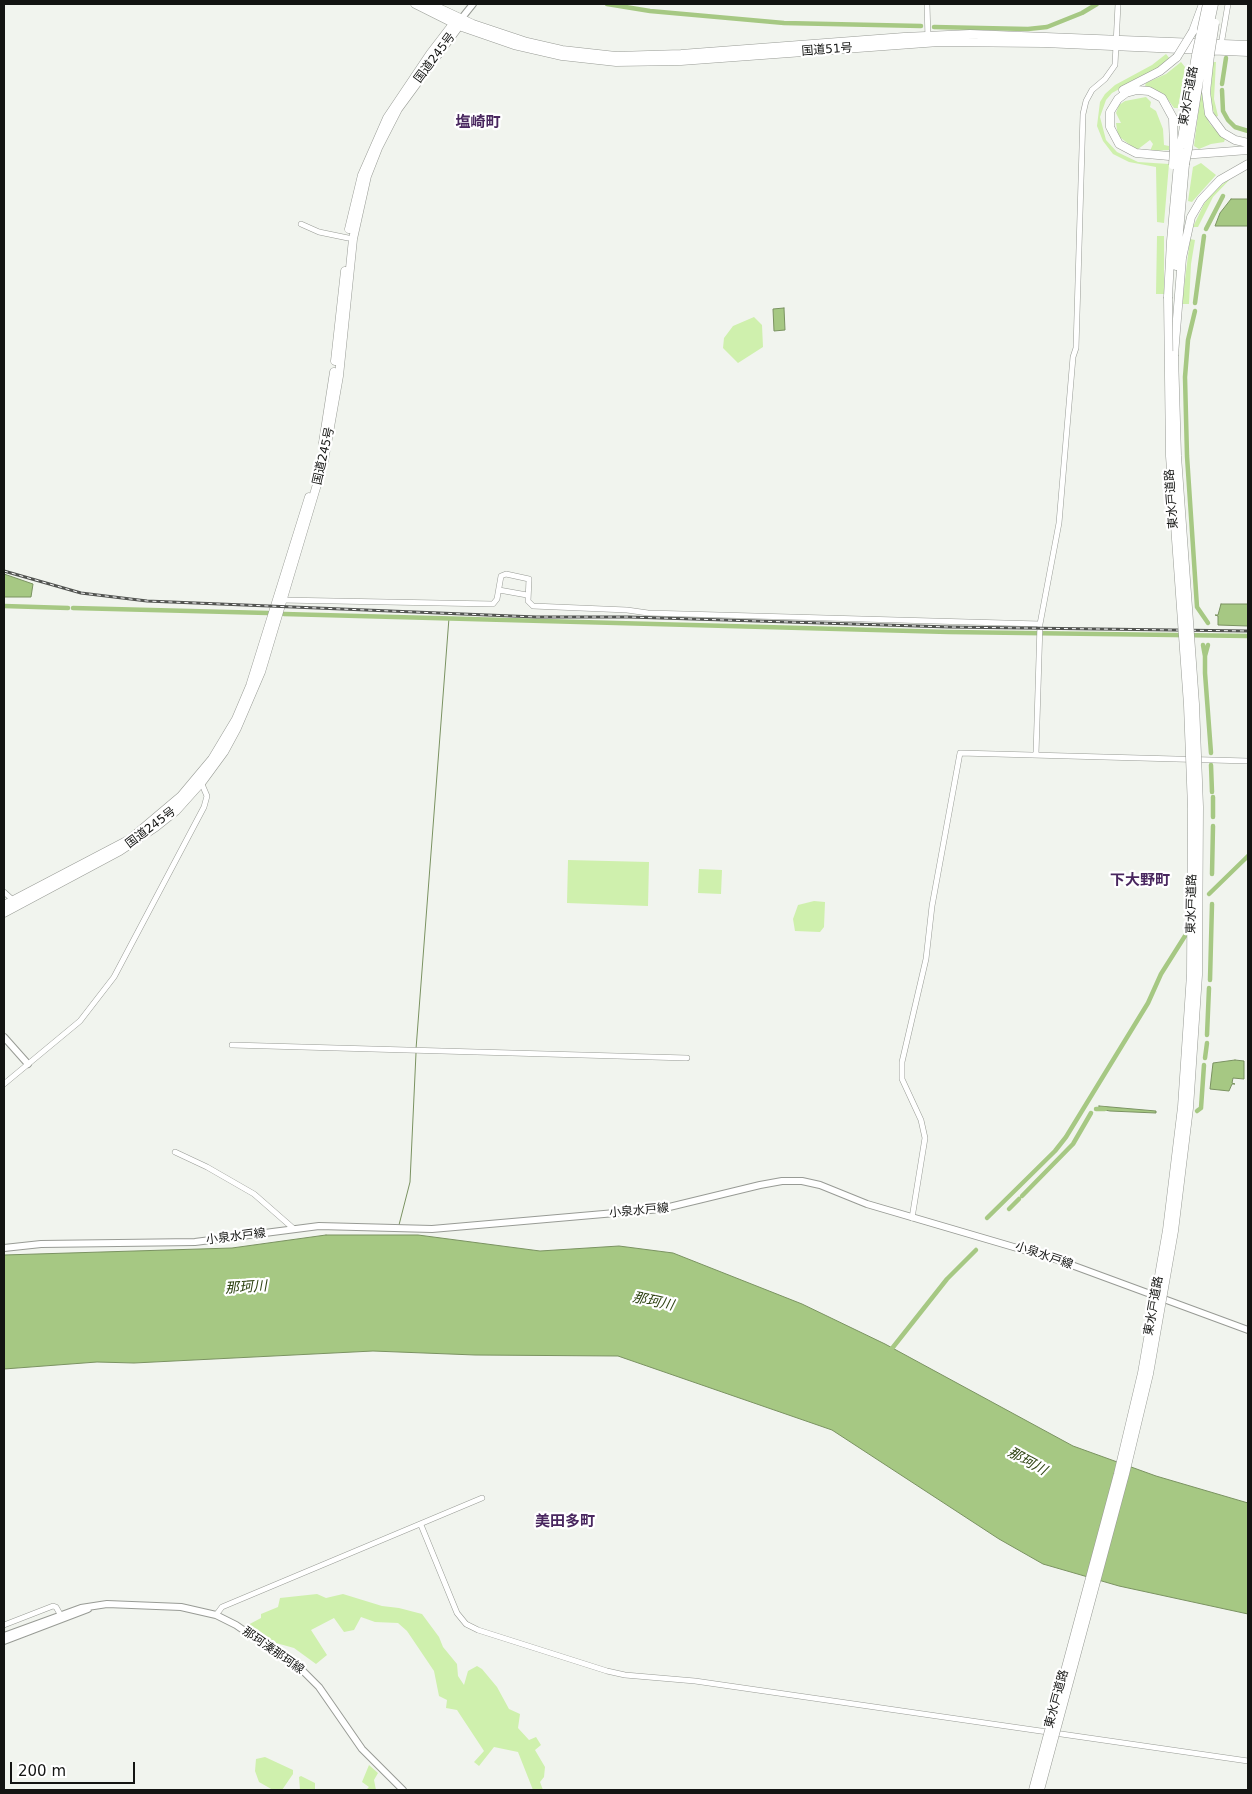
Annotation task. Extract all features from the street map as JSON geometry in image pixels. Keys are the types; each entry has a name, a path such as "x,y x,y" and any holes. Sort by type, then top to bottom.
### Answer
{"highway":[{"name":"国道51号","path":"415,4 458,23 545,46 616,56 681,54 928,32 976,41 1221,47 1248,45"},
{"name":"国道51号","path":"430,4 458,23"},
{"path":"1202,4 1191,36 1177,57 1160,71 1126,88 1111,100 1105,119 1106,128 1113,144 1132,156 1150,160 1248,154"},
{"name":"東水戸道路","path":"1203,56 1207,4"},
{"name":"東水戸道路","path":"1033,1790 1116,1482 1142,1373 1167,1230 1182,1107 1190,974 1192,808 1188,705 1170,456 1174,298 1180,150 1214,4"},
{"path":"1218,4 1203,56 1209,114 1222,133 1235,140 1248,143"},
{"name":"国道245号","path":"280,600 324,437 333,376 348,238 356,194 380,131 411,79 458,23"},
{"name":"国道245号","path":"4,913 16,903 130,839 161,815 200,780 242,708 314,501 329,438 339,376 353,239 368,176 382,140 402,103 458,23"},
{"name":"国道51号","path":"1221,47 1248,52"},
{"path":"1179,164 1180,150 1173,118 1162,98 1153,93 1137,90 1126,93 1118,99 1110,112 1110,127 1119,144 1136,153 1169,156 1248,150"},
{"name":"東水戸道路","path":"1040,1790 1125,1474 1149,1374 1174,1231 1189,1108 1198,975 1200,807 1195,704 1177,456 1174,298 1168,241 1179,164"},
{"path":"1174,298 1185,238 1196,208 1220,180 1248,164"},
{"name":"国道245号","path":"4,905 16,903"}],"main road":[{"path":"458,23 473,4"},
{"path":"4,1037 28,1064"},
{"name":"小泉水戸線","path":"4,1248 41,1244 195,1242 339,1225 432,1229 661,1209 760,1184 793,1180 820,1185 867,1204 1049,1257 1248,1330"},
{"name":"那珂湊那珂線","path":"4,1636 60,1614 113,1604 192,1609 216,1615 236,1625 303,1671 319,1687 362,1748 403,1790"},
{"name":"那珂湊那珂線","path":"4,1641 81,1613 91,1607"}],"street":[{"path":"927,4 928,32"},
{"path":"1036,754 1040,624 1059,523 1073,357 1076,348 1084,108 1092,90 1111,73 1115,65 1118,4"},
{"path":"1221,47 1228,4"},
{"path":"301,224 319,232 348,238"},
{"path":"280,600 493,604 498,599 503,574 529,579 527,595 528,601 533,606 627,610 648,613 1040,624"},
{"path":"499,590 527,595"},
{"path":"912,1218 925,1138 922,1120 902,1079 902,1062 926,959 932,906 958,756 963,751 1248,761"},
{"path":"4,1084 80,1022 114,977 204,807 207,796 200,780"},
{"path":"4,892 16,903"},
{"path":"232,1045 687,1058"},
{"path":"175,1152 207,1167 254,1194 294,1230"},
{"path":"216,1615 222,1607 482,1498"},
{"path":"421,1525 457,1613 466,1624 478,1630 607,1671 625,1675 695,1681 1248,1760"},
{"path":"4,1625 53,1606 56,1607 60,1614"}],"shaded area":[{"path":"1166,54 1170,59 1165,64 1112,93 1106,100 1100,117 1106,140 1117,152 1138,162 1169,164 1164,223 1157,222 1156,167 1129,162 1113,154 1103,141 1097,126 1100,102 1105,94 1115,85 1152,65"},
{"path":"1181,62 1185,67 1178,108 1174,108 1164,94 1145,86 1146,83 1166,74"},
{"path":"1213,62 1216,62 1214,99 1218,116 1215,117 1210,99"},
{"path":"1201,91 1203,91 1204,111 1210,124 1225,139 1224,142 1211,144 1199,149 1194,146"},
{"path":"1146,97 1151,102 1150,107 1156,111 1163,129 1164,145 1169,146 1169,150 1150,151 1153,144 1150,140 1137,150 1118,136 1116,123 1121,123 1116,113 1119,105 1125,101"},
{"path":"1201,163 1216,175 1192,202 1188,201 1193,167"},
{"path":"1234,175 1213,197 1198,227 1193,227 1204,204 1212,193"},
{"path":"1157,236 1164,236 1164,294 1156,294"},
{"path":"1190,239 1195,240 1191,264 1189,304 1182,304"},
{"path":"754,317 762,325 763,347 738,363 723,348 724,338 733,326"},
{"path":"568,860 649,862 648,906 567,903"},
{"path":"699,869 722,870 721,894 698,893"},
{"path":"814,901 825,902 824,927 820,932 795,931 793,919 798,905"},
{"path":"317,1594 326,1598 343,1594 382,1606 422,1614 439,1637 443,1647 457,1664 458,1676 464,1685 468,1671 477,1666 482,1669 497,1687 509,1709 520,1714 518,1728 529,1740 536,1737 541,1745 535,1750 545,1767 544,1777 540,1782 543,1790 533,1790 518,1752 494,1747 479,1766 474,1762 484,1751 457,1710 446,1708 447,1700 439,1696 434,1671 407,1631 398,1623 375,1622 361,1617 354,1630 344,1632 334,1618 311,1630 327,1655 316,1664 294,1648 276,1643 257,1629 246,1626 261,1618 261,1614 278,1607 280,1598"},
{"path":"265,1757 293,1770 293,1774 282,1790 273,1790 259,1782 255,1771 256,1759"},
{"path":"369,1765 378,1773 374,1780 376,1790 366,1790 369,1787 362,1782"},
{"path":"301,1776 315,1783 315,1790 300,1790 299,1777"}],"water":[{"path":"1231,199 1248,199 1248,226 1215,226 1220,213"},
{"path":"784,308 785,330 774,331 773,309"},
{"path":"4,574 33,584 31,597 4,597"},
{"path":"1221,604 1248,604 1248,626 1218,625 1218,616 1215,615 1218,615"},
{"path":"1235,1060 1244,1061 1244,1079 1233,1078 1232,1083 1235,1084 1232,1084 1229,1091 1210,1089 1213,1063"},
{"path":"1099,1106 1156,1111 1156,1113 1110,1111 1099,1109"},
{"name":"那珂川","path":"326,1235 418,1235 540,1251 619,1246 673,1253 802,1304 885,1344 1073,1446 1156,1476 1248,1503 1248,1614 1119,1586 1043,1564 999,1539 832,1430 618,1356 475,1355 373,1351 134,1363 97,1362 4,1369 4,1255 232,1248"}],"waterway":[{"path":"607,4 650,11 784,23 921,26"},
{"path":"934,27 1028,29 1047,27 1082,13 1097,4"},
{"path":"1222,84 1226,58"},
{"path":"1222,90 1223,111 1228,120 1235,127 1248,131"},
{"path":"1206,229 1223,196"},
{"path":"1195,303 1204,236"},
{"path":"1195,311 1188,340 1185,377 1187,456 1197,607 1208,623"},
{"path":"4,606 68,608"},
{"path":"73,608 268,613"},
{"path":"284,614 949,632 1248,636"},
{"path":"416,1049 449,618"},
{"path":"1203,645 1205,656"},
{"path":"1208,645 1205,656 1205,673 1211,753"},
{"path":"1211,765 1212,792"},
{"path":"1213,797 1213,817"},
{"path":"1212,874 1213,826"},
{"path":"1209,894 1248,856"},
{"path":"1210,980 1212,904"},
{"path":"987,1218 1055,1151 1066,1137 1148,1003 1161,974 1190,928"},
{"path":"1207,1035 1209,988"},
{"path":"1205,1058 1207,1043"},
{"path":"399,1225 410,1182 416,1053"},
{"path":"1197,1111 1201,1108 1204,1065"},
{"path":"1096,1109 1105,1109"},
{"path":"1022,1196 1073,1144 1091,1113"},
{"path":"1009,1209 1019,1199"},
{"path":"890,1351 947,1279 976,1250"}],"railway":[{"path":"4,571 81,593 147,601 536,617 629,617 949,627 1248,631"}],"district":[{"name":"塩崎町","path":"478,123"},
{"name":"下大野町","path":"1140,881"},
{"name":"美田多町","path":"565,1522"}]}
